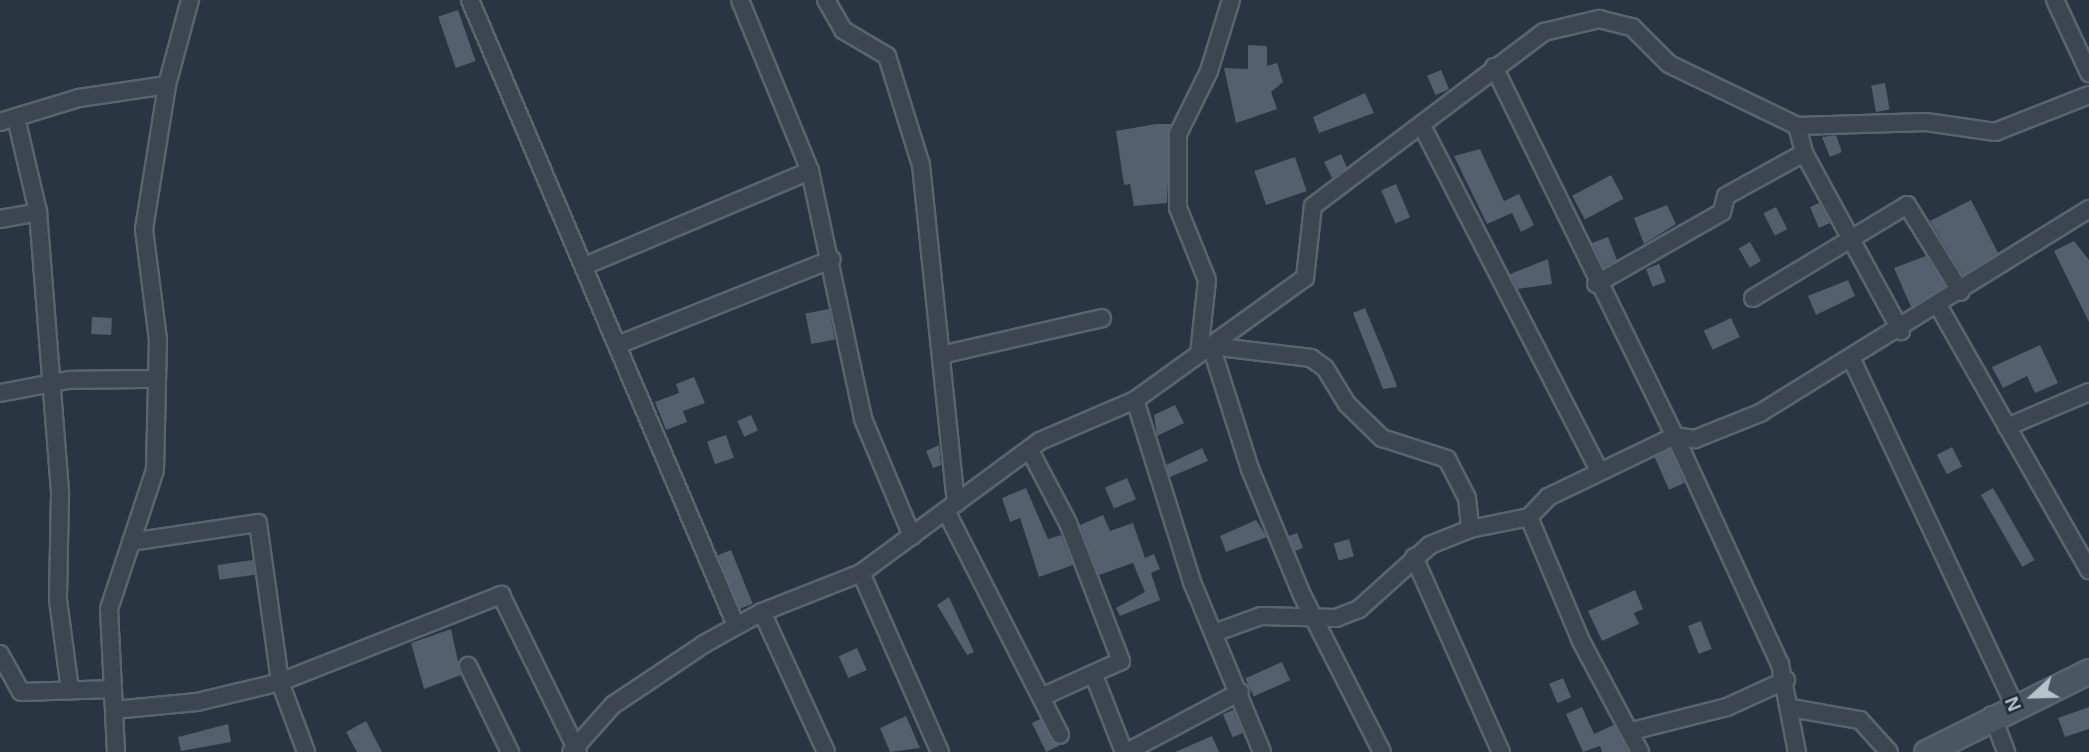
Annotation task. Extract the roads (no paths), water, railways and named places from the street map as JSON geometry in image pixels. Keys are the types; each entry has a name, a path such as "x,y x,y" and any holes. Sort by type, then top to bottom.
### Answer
{"street":[{"path":"116,752 109,609 155,470 157,379 144,229 167,85 190,0"},
{"path":"470,0 587,265 736,625"},
{"path":"740,0 810,171 832,258 863,419 912,536"},
{"path":"826,0 843,30 887,56 894,69 921,164 941,355 951,507 1044,696 1060,735"},
{"path":"1231,0 1209,71 1178,134 1178,208 1207,280 1205,350 1250,469 1315,618 1382,752"},
{"path":"2055,0 2089,74"},
{"path":"114,710 197,702 280,682 501,595 575,750 613,705 736,625 861,573 1029,449 1135,400 1305,278 1313,206 1422,125 1429,114 1544,32 1599,19 1632,27 1669,64 1797,126 1926,122 1995,132 2089,95"},
{"path":"1494,67 1596,284 1675,436 1786,680 1797,752"},
{"path":"70,690 58,600 53,383 38,212 8,120 79,99 167,85"},
{"path":"1422,125 1599,471"},
{"path":"1797,126 1804,153 1901,331"},
{"path":"1596,284 1722,212 1726,196 1804,153"},
{"path":"587,265 810,171"},
{"path":"1753,298 1849,235 1907,205 1961,292"},
{"path":"1214,633 1262,616 1315,618 1359,610 1414,557 1470,529 1530,517 1548,497 1675,436 1695,439 1718,431 1901,331 2089,209"},
{"path":"0,219 38,212"},
{"path":"620,344 832,258"},
{"path":"1939,307 2089,570"},
{"path":"941,355 1102,318"},
{"path":"1205,350 1311,358 1325,368 1347,404 1382,438 1447,459 1467,498 1470,529"},
{"path":"1852,360 2014,705"},
{"path":"0,393 53,383 157,379"},
{"path":"2007,427 2089,392"},
{"path":"1135,400 1192,582 1240,692 1262,752"},
{"path":"1029,449 1121,653 1117,666 1095,678 1044,696"},
{"path":"1530,517 1581,641 1632,731 1640,752"},
{"path":"131,542 258,523 280,682 306,752"},
{"path":"1414,557 1501,752"},
{"path":"861,573 940,752"},
{"path":"762,612 826,752"},
{"path":"0,654 21,692 113,689"},
{"path":"468,666 510,752"},
{"path":"1926,752 1992,715 2089,671"},
{"path":"1095,678 1126,752 1240,692"},
{"path":"1632,731 1727,707 1786,680"},
{"path":"1791,708 1860,720 1889,752"},
{"path":"1992,715 2006,752"}]}
